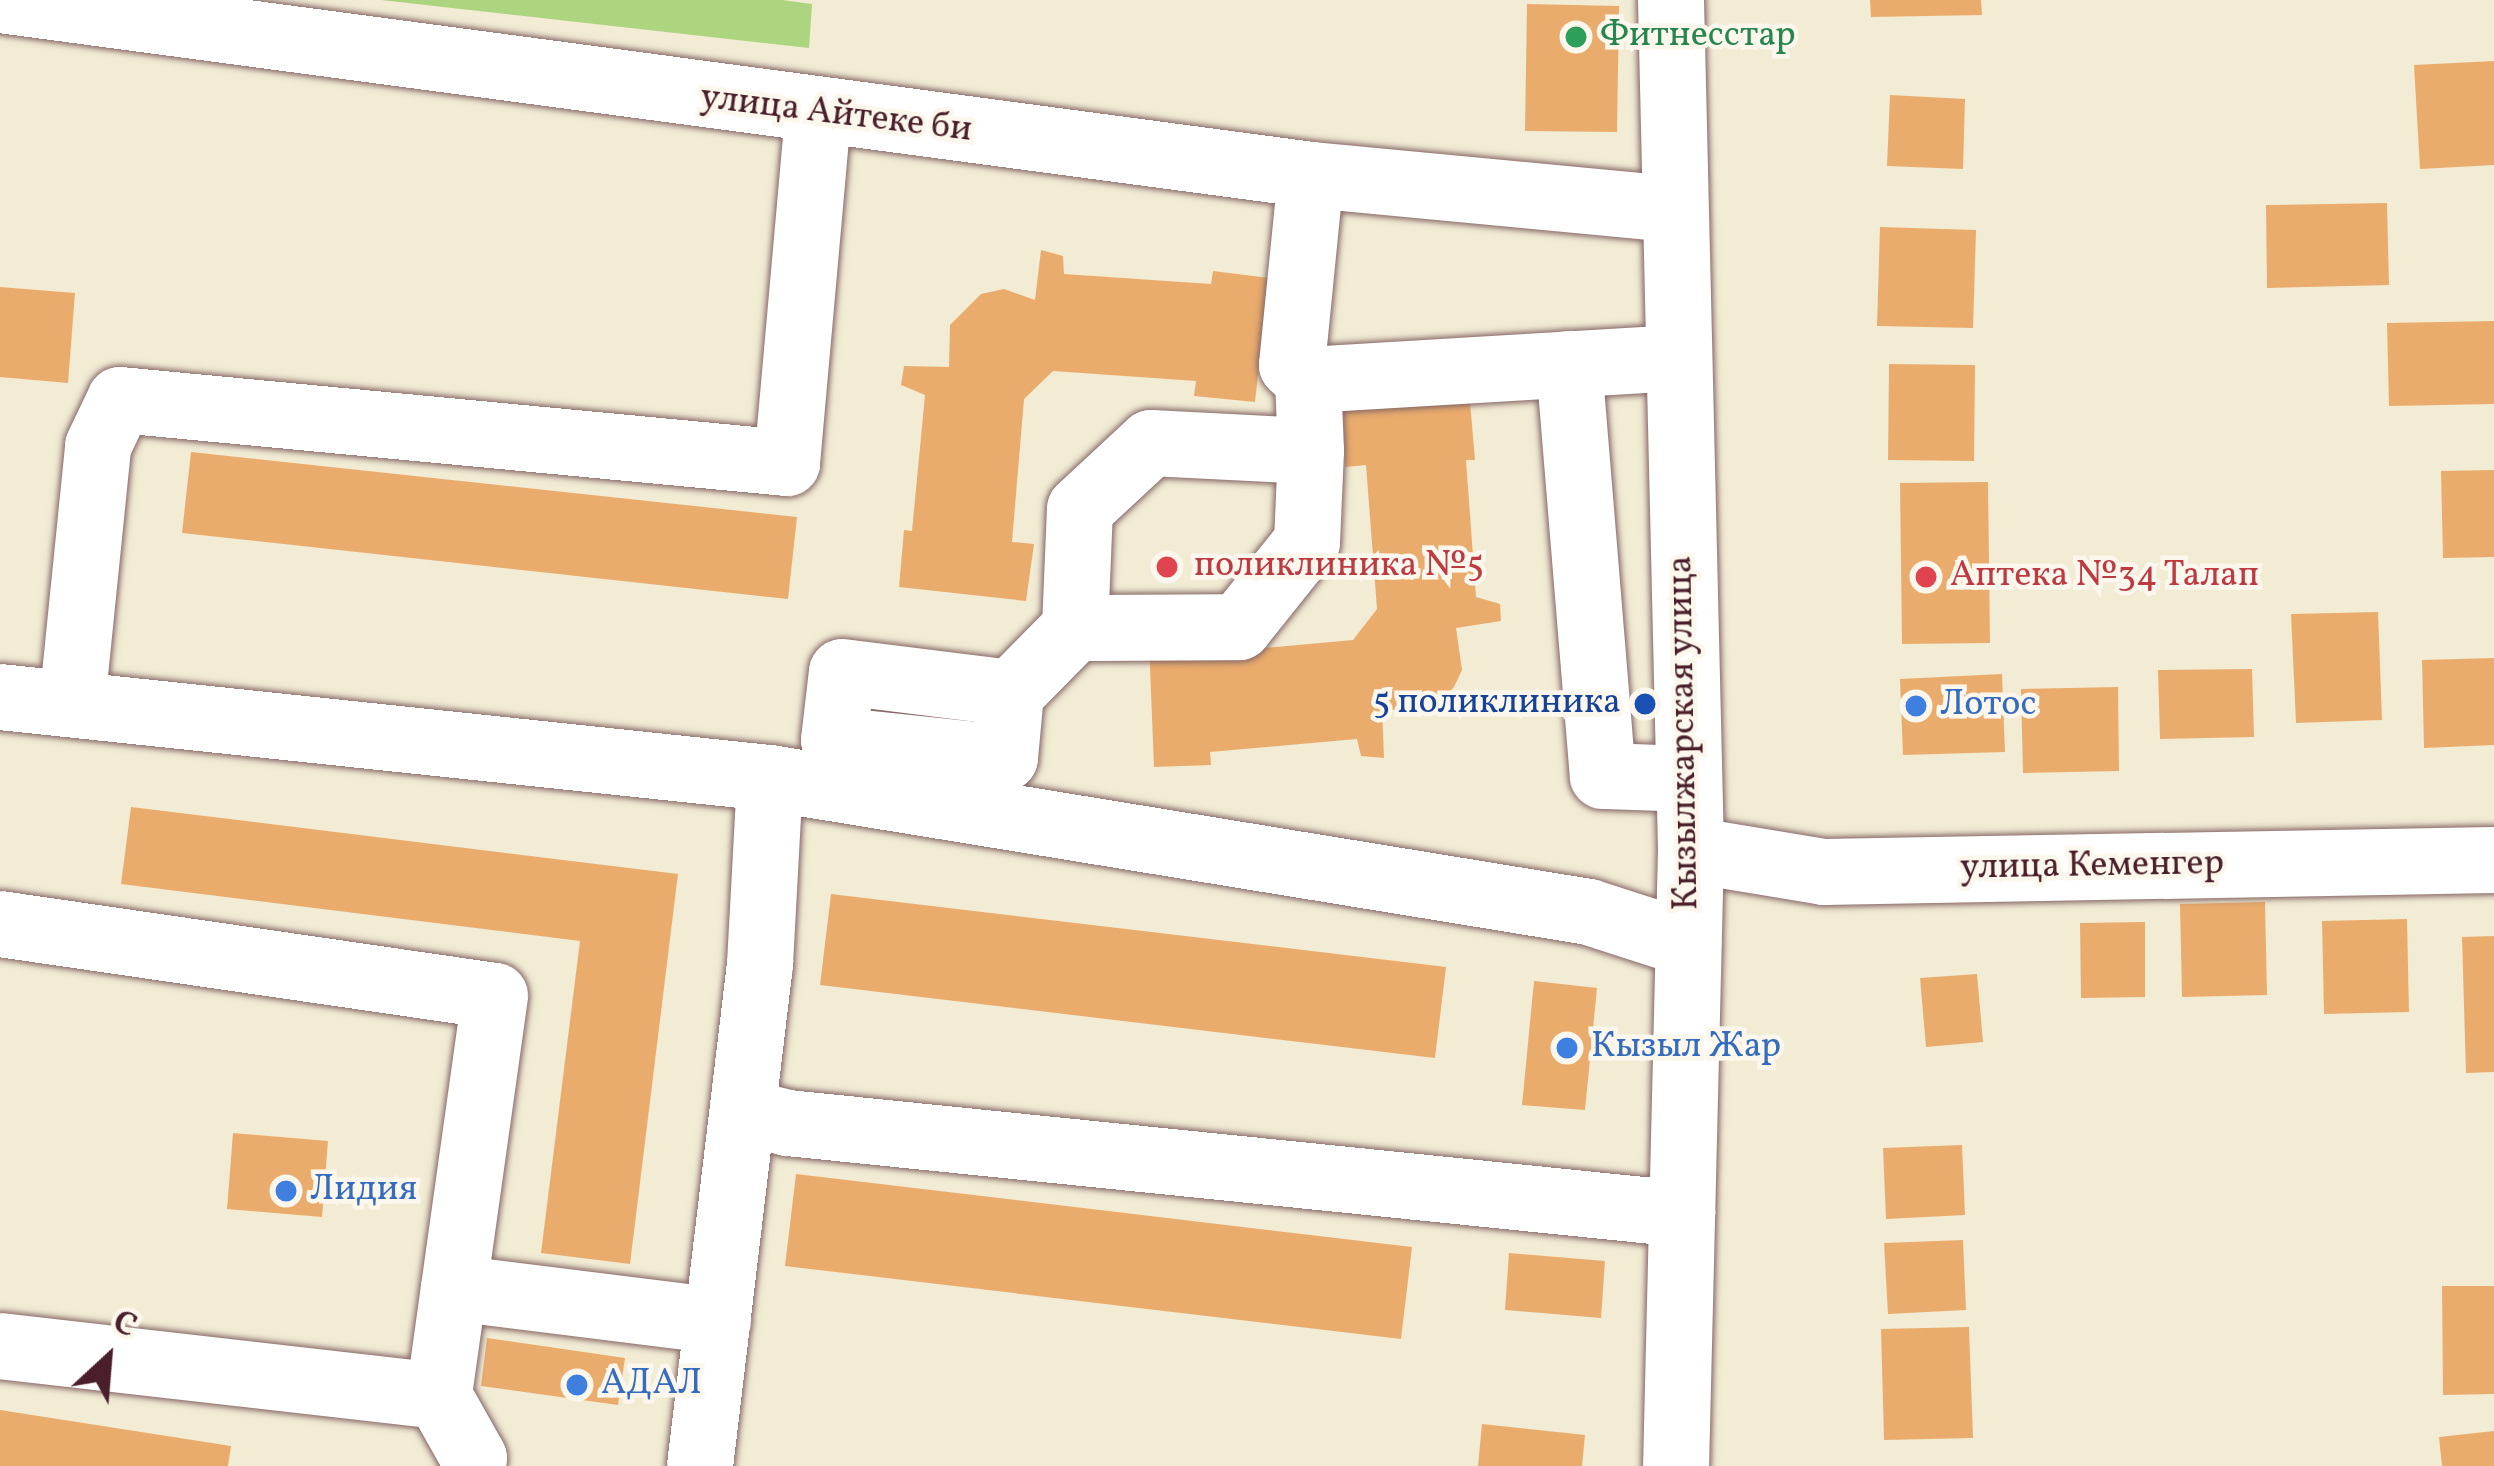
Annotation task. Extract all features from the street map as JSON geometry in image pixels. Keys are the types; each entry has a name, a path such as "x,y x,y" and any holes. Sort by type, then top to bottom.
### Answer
{"street":[{"name":"Кызылжарская улица","path":"1671,0 1691,850 1676,1466"},
{"name":"улица Айтеке би","path":"0,1 1311,175 1674,209"},
{"path":"72,704 98,446 120,400 787,463 818,113"},
{"path":"1075,628 1239,627 1307,542 1308,380 1292,364 1311,175"},
{"path":"1308,380 1678,358"},
{"path":"1569,364 1604,776 1688,779"},
{"path":"1011,693 1075,628 1079,509 1151,443 1311,452"},
{"path":"0,697 770,778 1589,912 1688,944"},
{"path":"700,1466 760,964 770,778"},
{"name":"улица Кеменгер","path":"1691,850 1824,872 2494,860"},
{"path":"0,924 495,996 439,1396 474,1458 473,1466"},
{"path":"743,1112 788,1123 1682,1214"},
{"path":"454,1288 718,1321"},
{"path":"0,1346 439,1396"}],"green space":[{"path":"381,0 782,0 812,4 809,48"}],"building":[{"path":"1870,0 1981,0 1982,15 1871,17"},
{"path":"1527,4 1619,6 1617,132 1525,131"},
{"path":"2494,61 2494,165 2420,169 2414,65"},
{"path":"1890,95 1965,99 1963,169 1887,166"},
{"path":"2387,203 2389,285 2267,288 2266,205"},
{"path":"1880,227 1976,230 1973,328 1877,326"},
{"path":"1041,250 1063,256 1064,274 1211,284 1213,271 1269,278 1255,402 1194,396 1196,381 1053,371 1024,399 1012,542 1034,544 1026,601 899,587 904,530 912,531 925,395 901,385 904,366 949,367 950,325 981,294 1004,289 1035,300"},
{"path":"0,287 75,293 68,383 0,377"},
{"path":"2494,321 2494,404 2389,406 2387,323"},
{"path":"1889,364 1975,365 1974,461 1888,460"},
{"path":"1470,402 1475,460 1466,460 1476,597 1500,604 1501,621 1456,628 1462,670 1454,687 1436,706 1414,713 1382,708 1384,758 1361,756 1357,739 1210,752 1211,765 1154,767 1149,642 1210,653 1353,640 1377,609 1366,465 1345,467 1343,409"},
{"path":"191,452 797,517 788,599 182,533"},
{"path":"2494,470 2494,557 2443,558 2441,471"},
{"path":"1988,482 1990,643 1902,644 1900,483"},
{"path":"2378,612 2382,720 2296,723 2291,614"},
{"path":"2494,658 2494,745 2424,748 2422,660"},
{"path":"2252,669 2254,737 2160,739 2158,670"},
{"path":"2002,674 2005,752 1903,755 1900,679"},
{"path":"2118,687 2119,771 2023,773 2021,689"},
{"path":"131,807 678,874 630,1264 541,1253 580,941 121,884"},
{"path":"831,894 1446,967 1435,1058 820,985"},
{"path":"2265,902 2267,995 2182,997 2180,904"},
{"path":"2407,919 2409,1012 2324,1014 2322,921"},
{"path":"2145,922 2145,997 2081,998 2080,923"},
{"path":"2494,936 2494,1072 2466,1073 2462,937"},
{"path":"1977,974 1983,1042 1926,1047 1920,978"},
{"path":"1534,981 1597,988 1585,1110 1522,1105"},
{"path":"233,1133 328,1141 322,1217 227,1209"},
{"path":"1962,1145 1965,1215 1886,1219 1883,1148"},
{"path":"796,1174 1412,1247 1401,1339 785,1266"},
{"path":"1963,1240 1966,1310 1888,1314 1884,1243"},
{"path":"1509,1253 1605,1261 1601,1318 1505,1310"},
{"path":"2442,1286 2494,1286 2494,1394 2443,1395"},
{"path":"1969,1327 1973,1438 1884,1440 1881,1329"},
{"path":"487,1338 625,1358 618,1405 481,1386"},
{"path":"0,1410 231,1446 228,1466 0,1466"},
{"path":"1482,1424 1585,1435 1582,1466 1478,1466"},
{"path":"2494,1431 2494,1466 2442,1466 2439,1437"}],"place":[{"name":"Фитнесстар","path":"1576,37"},
{"name":"поликлиника №5","path":"1167,567"},
{"name":"Аптека №34 Талап","path":"1926,577"},
{"name":"5 поликлиника","path":"1645,704"},
{"name":"Лотос","path":"1916,706"},
{"name":"Кызыл Жар","path":"1567,1048"},
{"name":"Лидия","path":"286,1191"},
{"name":"АДАЛ","path":"577,1385"}]}
